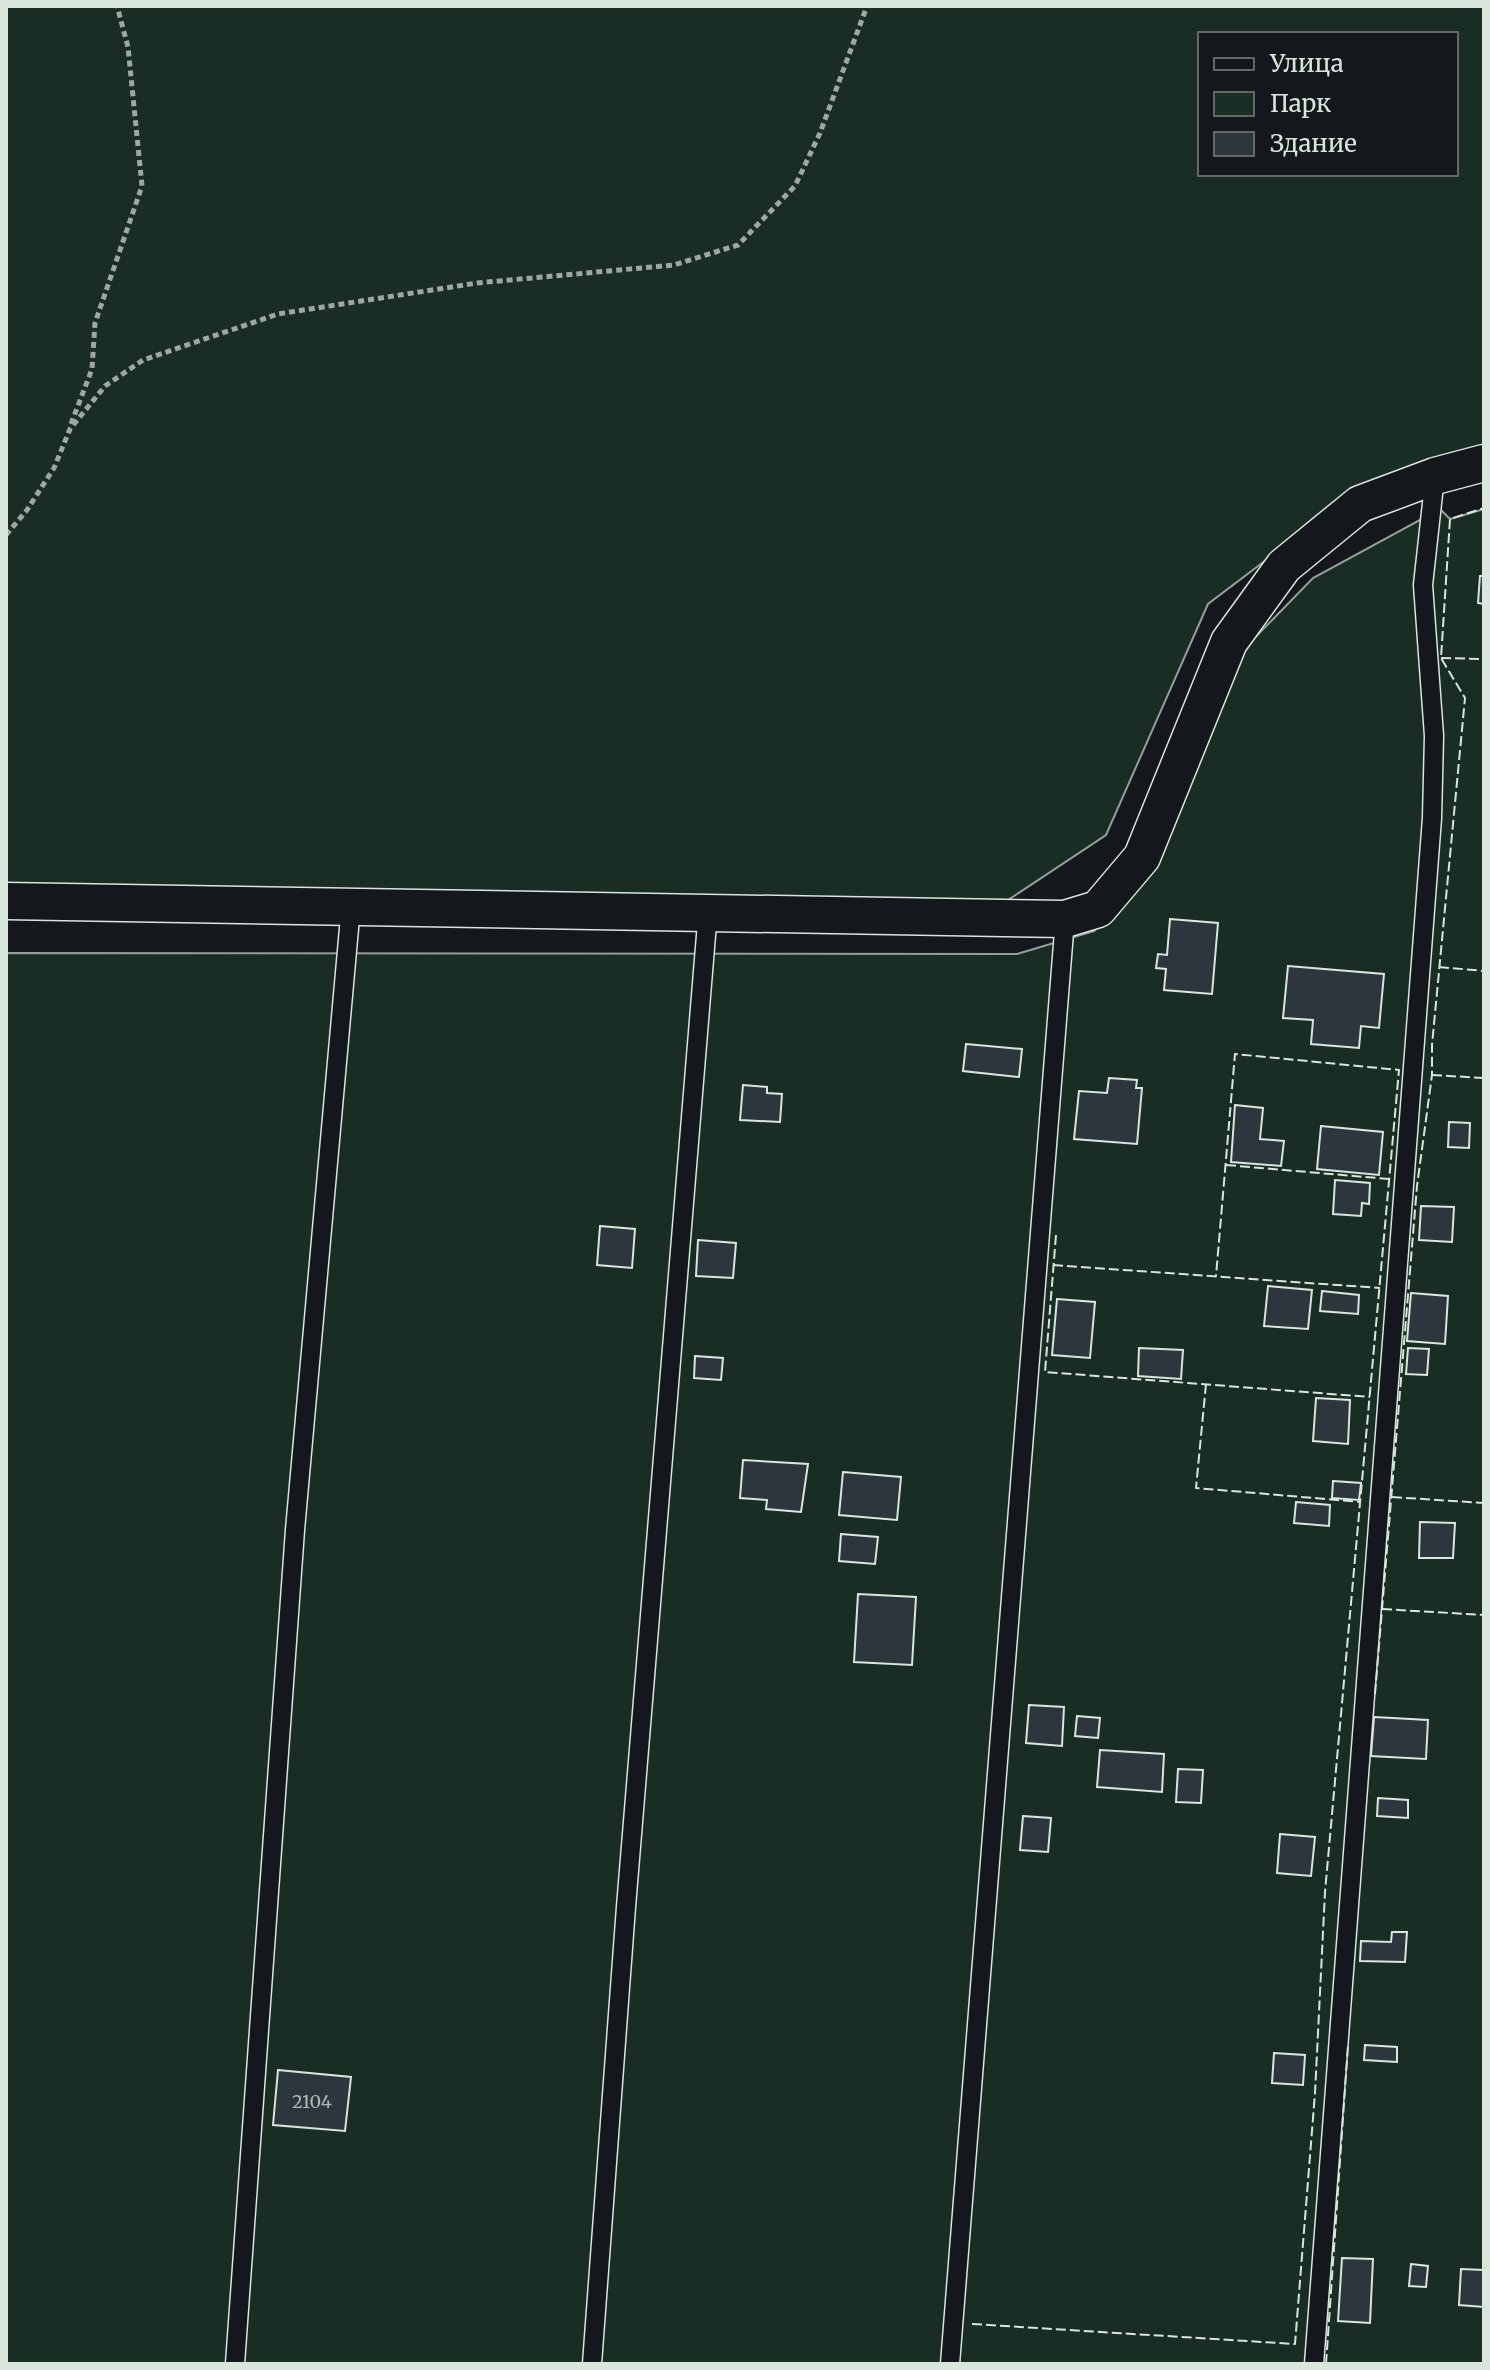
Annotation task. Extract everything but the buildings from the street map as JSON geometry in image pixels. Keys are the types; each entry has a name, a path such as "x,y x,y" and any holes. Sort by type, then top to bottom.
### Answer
{"street":[{"path":"6,901 1065,919 1098,909 1142,857 1229,642 1284,566 1360,504 1435,476 1484,463"}],"lane":[{"path":"1314,2364 1432,818 1434,736 1423,585 1435,476"},
{"path":"235,2364 295,1530 351,906"},
{"path":"592,2364 627,1891 708,911"},
{"path":"950,2364 1065,919"}],"path":[{"path":"6,535 27,510 54,468 70,429 92,369 95,323 142,186 128,47 117,6"},
{"path":"70,429 105,386 143,360 278,314 477,283 674,265 738,245 795,186 820,133 867,6"}],"green space":[{"path":"6,6 1484,6 1484,451 1366,484 1208,604 1106,835 1008,900 6,890"},
{"path":"1440,509 1450,519 1484,509 1484,2364 6,2364 6,953 1017,954 1094,931 1155,864 1241,652 1313,578"}],"fence":[{"path":"1375,1694 1417,1186 1432,1075 1432,1045 1465,698 1441,658 1450,519 1484,508"},
{"path":"1441,658 1484,659"},
{"path":"1439,967 1484,971"},
{"path":"972,2324 1295,2344 1315,2093 1325,1892 1399,1070 1235,1054 1216,1276"},
{"path":"1432,1075 1484,1078"},
{"path":"1226,1165 1389,1179"},
{"path":"1056,1235 1045,1372 1370,1397"},
{"path":"1053,1265 1380,1288"},
{"path":"1206,1384 1196,1488 1361,1502"},
{"path":"1392,1497 1484,1503"},
{"path":"1382,1609 1484,1615"},
{"path":"1326,2364 1348,2045"}]}
